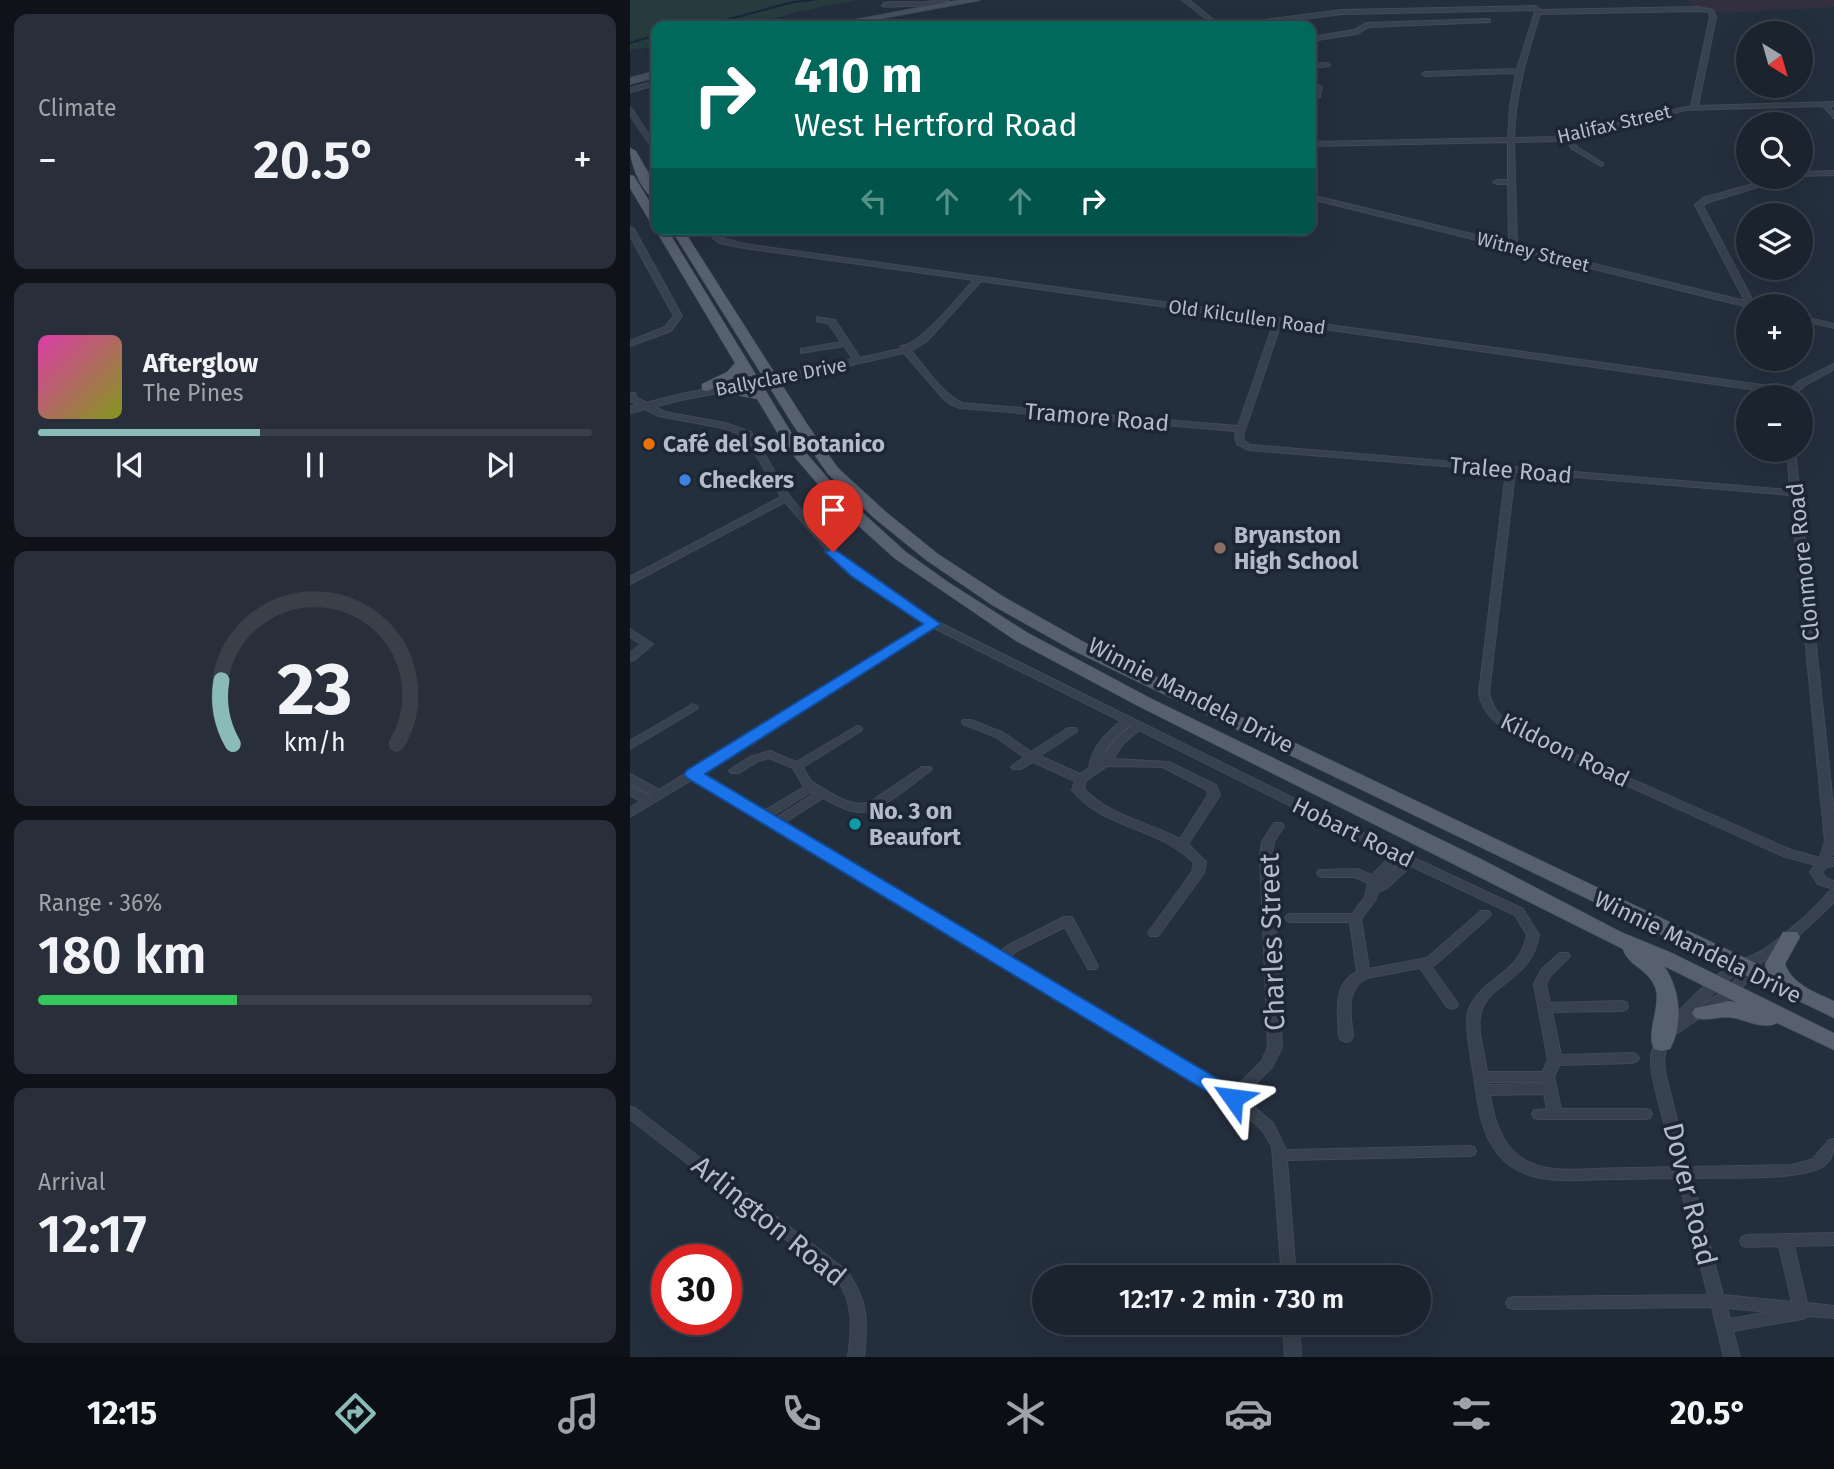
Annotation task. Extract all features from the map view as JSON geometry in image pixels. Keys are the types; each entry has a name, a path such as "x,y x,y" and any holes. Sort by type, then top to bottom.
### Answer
{"main road":[{"path":"860,21 874,18 892,9 976,0"},
{"path":"892,9 982,0"},
{"path":"856,21 874,18"},
{"path":"630,79 651,73"},
{"path":"630,150 651,187"},
{"path":"630,178 651,214"},
{"name":"Winnie Mandela Drive","path":"665,235 743,363 851,489 916,545 998,601 1078,646 1750,965 1792,990 1834,1010"},
{"name":"Winnie Mandela Drive","path":"680,235 801,457 868,526 914,565 1010,630 1144,702 1474,864 1614,937 1665,958 1831,1040"},
{"path":"707,387 732,375 743,363"},
{"path":"725,389 762,382"},
{"path":"1614,937 1656,969 1664,979 1668,989 1666,1038"},
{"path":"1790,937 1774,964 1779,976 1792,990"},
{"path":"1703,1013 1724,1009 1739,1010 1831,1040"}],"street":[{"path":"877,3 892,9 946,0"},
{"path":"1185,0 1212,21"},
{"path":"1513,246 1511,111 1535,25 1537,10 1530,0"},
{"path":"1604,0 1612,10"},
{"path":"1488,9 1526,18 1535,25"},
{"path":"1273,21 1336,13 1488,9 1698,9 1713,14 1694,107"},
{"path":"1417,11 1420,23"},
{"path":"1316,37 1354,32 1373,24 1488,21"},
{"path":"1316,66 1327,65"},
{"path":"1425,74 1520,71"},
{"path":"630,90 651,84"},
{"path":"1830,105 1834,116"},
{"name":"Halifax Street","path":"1316,144 1511,142 1568,138 1694,107 1830,105"},
{"path":"630,110 651,142"},
{"path":"644,132 651,131"},
{"path":"1568,138 1574,148 1601,164"},
{"path":"1813,174 1834,173"},
{"path":"1497,182 1512,182"},
{"path":"1744,189 1706,200 1699,205 1747,294"},
{"name":"Witney Street","path":"1316,198 1736,302"},
{"path":"630,229 678,316 668,329 630,344"},
{"name":"Old Kilcullen Road","path":"714,235 722,241 744,246 1746,385"},
{"name":"Ballyclare Drive","path":"638,402 707,387 762,382 905,349 918,344 979,279"},
{"path":"964,296 984,287 1010,283"},
{"path":"820,319 832,322 856,358"},
{"path":"1241,429 1278,321"},
{"path":"1813,321 1834,326"},
{"path":"804,351 846,343"},
{"name":"Ballyclare Drive","path":"762,382 856,358 905,349"},
{"name":"Tramore Road","path":"905,349 944,396 954,404 1241,429"},
{"path":"1792,385 1801,384 1834,366"},
{"name":"Ballyclare Drive","path":"638,402 725,389"},
{"name":"Hobart Road","path":"638,402 663,414 725,426 748,434 786,498 840,559 934,624 1519,912 1533,935 1529,955 1476,1008 1474,1023 1489,1122 1496,1144 1512,1160 1532,1171 1556,1175 1803,1169 1825,1158 1834,1144"},
{"name":"Tralee Road","path":"1241,429 1240,442 1254,448 1449,461 1511,470 1796,493"},
{"name":"Clonmore Road","path":"1792,462 1832,845 1825,871 1824,902 1819,913"},
{"name":"Kildoon Road","path":"1511,470 1484,693 1485,702 1492,714 1519,733 1825,871"},
{"path":"630,581 786,498"},
{"path":"630,813 934,624"},
{"path":"630,632 648,644 630,658"},
{"path":"630,746 693,707"},
{"path":"967,722 1000,735 1014,748 1082,779"},
{"path":"1134,723 1082,779 1078,792 1181,846 1196,857 1200,867 1154,933"},
{"path":"797,766 857,729"},
{"path":"1017,767 1072,730"},
{"path":"735,771 754,759 770,754 797,766 805,782 811,787 850,807 867,808 926,769"},
{"path":"1098,764 1165,764 1212,789 1210,801 1181,846"},
{"path":"693,774 1233,1098 1268,1127 1275,1137 1281,1155 1288,1265"},
{"path":"630,778 654,798"},
{"path":"769,821 811,787"},
{"path":"630,790 654,798"},
{"path":"769,821 823,793"},
{"name":"Charles Street","path":"1233,1098 1268,1064 1275,1047 1266,854 1268,842 1278,826"},
{"path":"1364,974 1355,918 1377,886 1405,858"},
{"path":"1323,873 1357,873 1377,886"},
{"path":"1666,1038 1703,1013 1725,987 1819,913 1834,894"},
{"path":"1346,1037 1346,989 1350,981 1364,974 1423,964 1438,957 1485,915"},
{"path":"1290,918 1355,918"},
{"path":"1000,960 1011,949 1068,920 1092,966"},
{"path":"1555,1114 1548,1083 1555,1060 1542,978 1564,956"},
{"path":"1423,964 1452,1004"},
{"path":"1666,1038 1688,1010 1725,987"},
{"path":"1545,1007 1622,1006"},
{"name":"Dover Road","path":"1666,1038 1657,1056 1658,1070 1732,1357"},
{"path":"1555,1060 1632,1058"},
{"path":"1482,1084 1548,1083"},
{"name":"Arlington Road","path":"630,1112 842,1275 850,1285 859,1309 856,1357"},
{"path":"1539,1114 1645,1114"},
{"path":"1281,1155 1469,1151"},
{"path":"1747,1241 1834,1238"},
{"path":"1785,1240 1804,1312"},
{"path":"1513,1303 1718,1301 1767,1304 1804,1312"},
{"path":"1724,1326 1804,1312 1834,1312"},
{"path":"1292,1335 1293,1357"}],"shaded area":[{"path":"1689,0 1834,0 1834,7 1723,13 1694,6"}],"green space":[{"path":"630,0 856,0 765,21 651,21 651,48 630,50"}],"waterway":[{"path":"723,21 793,2 814,0"},
{"path":"630,43 651,37"}],"place":[{"name":"Café del Sol Botanico","path":"649,444"},
{"name":"Checkers","path":"685,480"},
{"name":"Bryanston High School","path":"1220,548"},
{"name":"No. 3 on Beaufort","path":"855,824"}],"route":[{"path":"833,552 856,572 934,624 693,774 1233,1098"}]}
